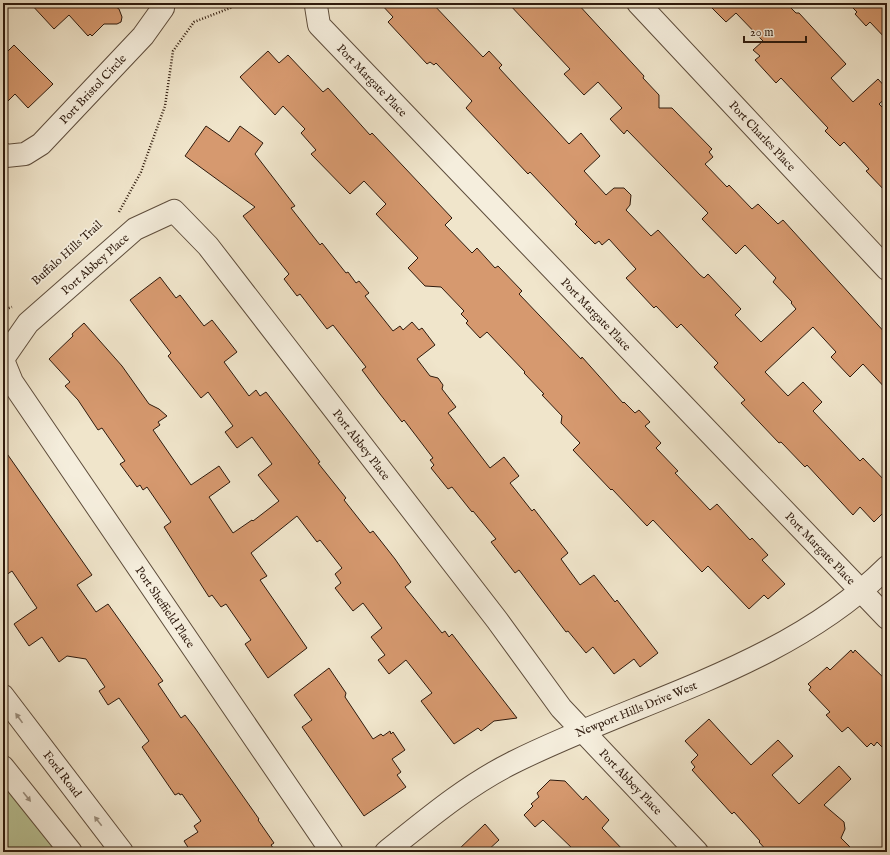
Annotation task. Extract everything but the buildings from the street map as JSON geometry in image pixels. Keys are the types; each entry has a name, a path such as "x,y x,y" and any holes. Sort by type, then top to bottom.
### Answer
{"street":[{"name":"Port Bristol Circle","path":"4,155 25,154 41,144 143,36 163,8 161,3"},
{"name":"Port Charles Place","path":"638,3 887,269"},
{"name":"Port Margate Place","path":"317,4 319,25 887,618"},
{"name":"Port Abbey Place","path":"3,359 28,323 129,234 135,229 174,211 208,246 497,620 561,708 698,852"},
{"name":"Port Sheffield Place","path":"3,359 12,382 332,852"},
{"name":"Newport Hills Drive West","path":"386,852 436,811 512,762 760,654 815,624 861,590 887,567"},
{"name":"Ford Road","path":"3,696 122,852"},
{"path":"3,767 71,852"}],"path":[{"name":"Buffalo Hills Trail","path":"116,218 141,172 165,106 173,51 194,22 243,3"},
{"path":"3,310 16,306"}],"green space":[{"path":"3,777 60,852 3,852"}]}
